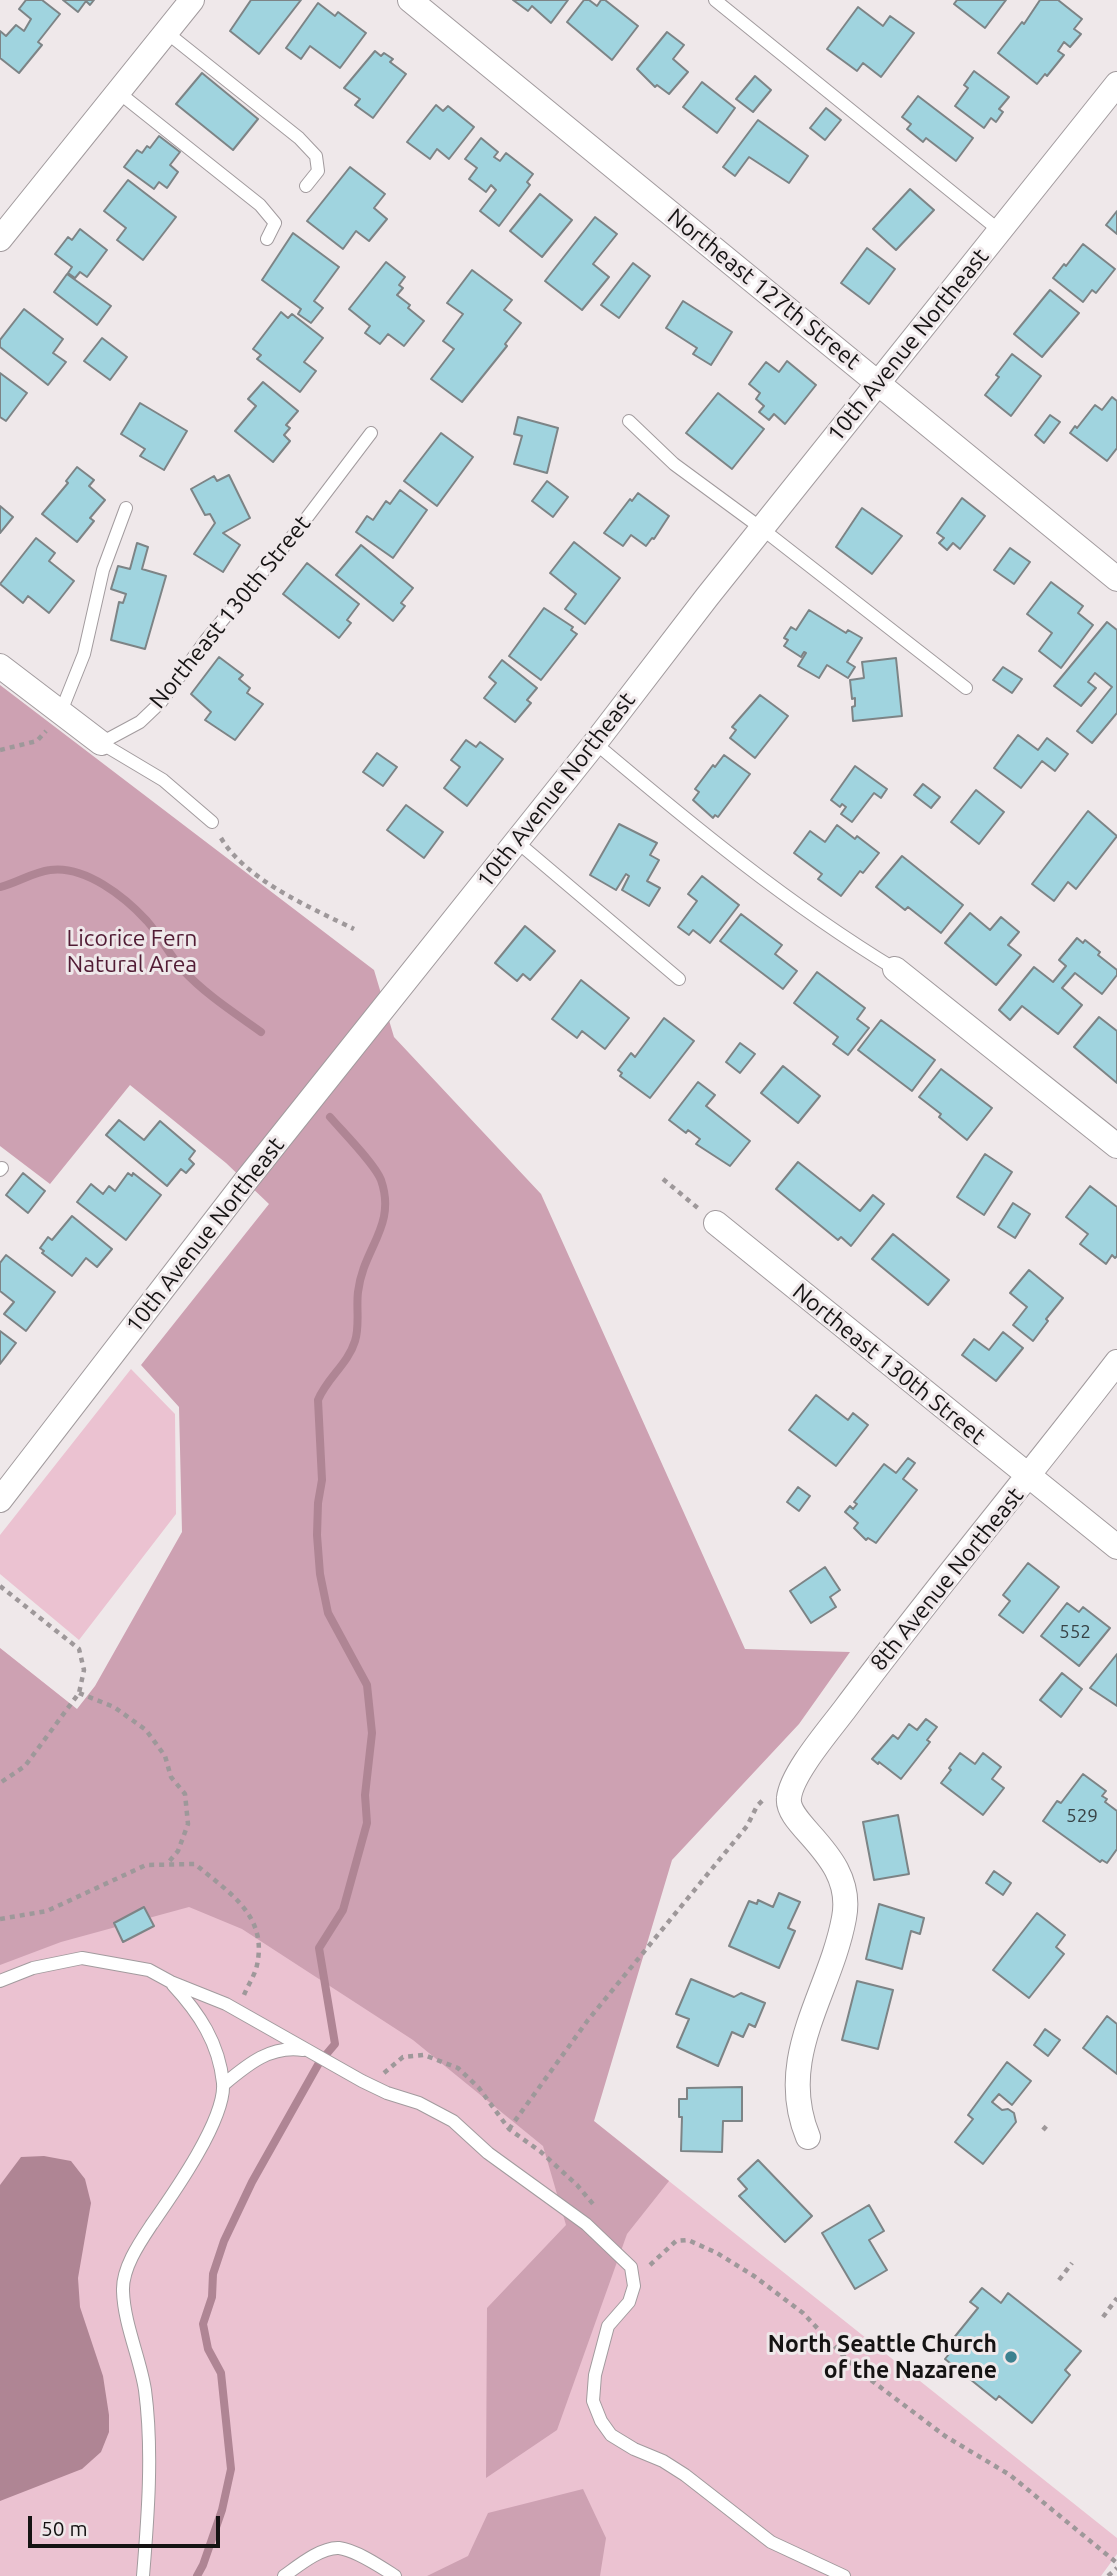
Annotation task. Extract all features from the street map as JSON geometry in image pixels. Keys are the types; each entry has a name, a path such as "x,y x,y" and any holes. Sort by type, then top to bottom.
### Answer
{"street":[{"path":"0,239 192,0"},
{"name":"Northeast 127th Street","path":"410,0 1117,579"},
{"name":"10th Avenue Northeast","path":"0,1500 240,1189 595,743 761,528 1117,84"},
{"path":"0,666 101,743"},
{"path":"895,970 1117,1146"},
{"name":"Northeast 130th Street","path":"716,1223 1117,1547"},
{"name":"8th Avenue Northeast","path":"778,1799 789,1796 799,1773 830,1730 1117,1362"},
{"path":"778,1799 795,1815 839,1872 845,1895 844,1920 798,2067 796,2092 808,2137"}],"lane":[{"path":"715,0 1000,231"},
{"path":"166,32 299,138 316,156 318,171 306,186"},
{"path":"118,92 260,205 275,223 267,239"},
{"path":"629,421 674,464 761,528 966,688"},
{"name":"Northeast 130th Street","path":"101,743 140,722 161,702 206,640 296,532 371,433"},
{"path":"60,714 84,654 103,570 125,508"},
{"path":"101,743 163,780 212,822"},
{"path":"595,743 769,884 853,944 895,970"},
{"path":"516,841 679,979"},
{"path":"0,1981 33,1968 82,1958 149,1970 226,2004 362,2081 387,2093 419,2103 453,2120 488,2153 586,2224 631,2267 634,2286 629,2302 608,2326 595,2375 593,2401 601,2421 611,2435 685,2475 771,2542 844,2576"},
{"path":"143,2576 150,2498 145,2390 123,2291 126,2272 144,2236 188,2171 211,2126 223,2085 211,2035 194,2008 171,1982"},
{"path":"223,2085 249,2064 269,2053 291,2048 311,2051"},
{"path":"284,2576 311,2556 339,2548 371,2561 396,2576"}],"path":[{"path":"0,750 37,741 60,714"},
{"path":"212,822 228,849 277,891 354,929"},
{"path":"663,1179 716,1223"},
{"path":"0,1586 79,1649 84,1670 79,1693 25,1766 0,1783"},
{"path":"79,1693 114,1707 146,1730 165,1756 171,1777 185,1794 188,1824 178,1851 167,1864"},
{"path":"509,2129 588,2020 747,1826 757,1806 778,1799"},
{"path":"0,1919 47,1911 146,1865 195,1864 236,1898 260,1935 257,1966 241,2000"},
{"path":"403,2057 424,2055 457,2068 479,2088 509,2129 541,2152 577,2185 594,2206"},
{"path":"1043,2130 1049,2123"},
{"path":"642,2257 649,2266 676,2242 688,2240 717,2253 754,2276 803,2313 855,2368 945,2437 1010,2475 1117,2566 1108,2576"},
{"path":"1059,2280 1072,2263"},
{"path":"1103,2317 1117,2298"}],"shaded area":[{"path":"131,1369 175,1414 176,1514 79,1640 0,1574 0,1535"},
{"path":"0,1648 1117,2538 1117,2554 1101,2576 0,2576"},
{"path":"44,2156 71,2161 85,2179 91,2203 78,2278 80,2307 103,2376 109,2432 101,2452 82,2469 0,2501 0,2185 21,2157"}],"green space":[{"name":"Licorice Fern Natural Area","path":"0,685 374,970 394,1037 541,1194 745,1649 850,1652 799,1724 672,1860 594,2121 669,2181 627,2234 557,2430 486,2478 487,2308 566,2225 543,2146 413,2040 242,1929 189,1907 61,1942 0,1965 0,1648 77,1709 95,1686 182,1532 179,1407 141,1365 269,1204 226,1163 130,1085 50,1184 0,1146"},
{"path":"583,2489 606,2538 600,2576 427,2576 468,2556 488,2513"}],"building":[{"path":"26,0 42,0 60,14 38,42 42,45 19,73 0,58 0,31 6,36 16,25 24,31 31,19 19,9"},
{"path":"63,0 94,0 90,5 86,1 78,12"},
{"path":"251,0 301,0 259,54 230,31"},
{"path":"513,0 568,0 551,23 532,6 528,11"},
{"path":"584,0 597,6 601,0 605,0 638,26 612,60 567,22"},
{"path":"957,0 1006,0 985,28 954,4"},
{"path":"1040,0 1058,0 1082,19 1074,29 1081,34 1070,47 1064,42 1058,51 1064,55 1037,84 998,53 1022,22 1024,24"},
{"path":"318,3 335,16 338,12 366,33 340,68 310,46 301,59 286,48"},
{"path":"858,7 883,26 890,16 914,33 881,77 863,63 857,71 827,49"},
{"path":"667,32 684,45 673,59 688,72 669,94 657,85 655,87 637,69"},
{"path":"375,51 381,56 384,53 393,59 390,62 406,74 373,118 355,105 360,99 344,88"},
{"path":"974,71 1009,97 999,109 1003,112 996,122 991,118 984,128 955,106 968,88 964,85"},
{"path":"202,73 258,119 233,150 176,104"},
{"path":"755,76 771,90 753,112 736,99"},
{"path":"702,82 735,108 717,133 683,107"},
{"path":"918,96 973,138 956,161 926,138 923,142 907,129 911,124 902,117"},
{"path":"436,105 443,111 448,106 474,127 449,159 437,149 430,159 407,142"},
{"path":"826,108 841,120 825,140 810,128"},
{"path":"758,120 808,156 789,183 749,157 735,176 723,167"},
{"path":"159,136 180,152 170,165 178,172 167,188 159,182 154,189 124,167 137,150 142,153 147,146 150,148"},
{"path":"481,138 498,152 494,157 500,161 506,153 533,174 527,182 530,185 499,226 480,211 496,190 491,185 486,192 469,179 477,168 465,159"},
{"path":"350,167 385,194 374,208 387,219 369,241 356,231 343,249 307,221"},
{"path":"128,180 176,217 143,260 117,240 126,228 104,211"},
{"path":"910,189 934,210 896,250 873,229"},
{"path":"540,194 572,220 542,257 510,231"},
{"path":"1117,211 1117,234 1106,225"},
{"path":"595,217 617,234 593,264 609,277 582,310 545,281"},
{"path":"80,229 107,250 87,277 80,272 75,278 68,273 72,267 55,254 68,237 72,240"},
{"path":"293,233 339,267 314,301 323,308 311,323 298,314 301,309 262,280"},
{"path":"1083,244 1115,269 1096,293 1092,290 1083,302 1053,278"},
{"path":"867,248 895,269 869,304 841,283"},
{"path":"386,262 405,277 399,285 403,288 397,295 424,321 404,346 388,334 380,344 365,333 370,326 349,309"},
{"path":"633,263 650,276 619,318 601,305"},
{"path":"472,270 512,300 504,310 521,323 505,344 507,346 462,402 431,379 454,349 443,341 463,314 447,303"},
{"path":"67,274 111,306 97,325 54,292"},
{"path":"1050,290 1079,313 1042,357 1014,334"},
{"path":"683,301 732,332 711,365 693,354 697,348 666,328"},
{"path":"24,309 63,339 53,353 66,362 48,385 0,347 0,340"},
{"path":"281,312 288,318 292,314 323,338 304,362 316,371 300,392 257,359 261,355 253,349"},
{"path":"102,338 127,357 110,380 84,361"},
{"path":"1012,354 1041,376 1011,416 985,395"},
{"path":"787,361 816,385 785,424 774,414 769,420 759,412 764,406 756,399 760,393 749,384 766,362 779,372"},
{"path":"0,373 27,393 6,421 0,417"},
{"path":"263,382 298,411 286,425 290,428 284,435 290,441 273,462 235,431 256,406 248,399"},
{"path":"718,393 764,429 732,469 686,433"},
{"path":"1112,397 1117,401 1117,448 1107,461 1070,433 1095,405 1102,410"},
{"path":"140,403 187,431 164,470 140,456 145,449 121,434"},
{"path":"1050,415 1060,422 1044,443 1035,435"},
{"path":"518,417 558,428 547,473 514,464 522,436 514,434"},
{"path":"441,433 473,457 437,506 404,481"},
{"path":"77,467 94,480 89,486 105,500 90,518 94,521 77,542 42,514 68,483 66,481"},
{"path":"229,475 250,518 223,533 240,545 223,572 194,554 215,523 210,514 205,515 191,489 214,476 217,481"},
{"path":"547,481 568,497 553,517 532,501"},
{"path":"400,490 427,510 393,558 356,532 367,516 373,520 386,501 390,504"},
{"path":"638,493 669,516 646,546 631,535 623,546 604,533 630,499 632,501"},
{"path":"962,498 985,516 960,549 953,543 947,550 939,543 944,538 937,533"},
{"path":"0,506 13,517 0,533"},
{"path":"862,508 902,536 872,574 836,547"},
{"path":"36,538 55,553 49,561 74,581 49,613 28,596 23,603 0,584"},
{"path":"574,542 620,578 585,624 565,609 576,594 550,573"},
{"path":"137,543 148,547 142,569 166,576 145,649 111,640 119,602 123,603 126,594 111,589 118,566 130,569"},
{"path":"361,545 413,588 401,603 405,606 393,621 336,575"},
{"path":"1010,548 1030,562 1014,584 994,570"},
{"path":"307,563 359,604 347,620 351,623 339,638 283,594"},
{"path":"1051,582 1083,606 1078,613 1093,625 1061,668 1039,651 1052,633 1027,614"},
{"path":"544,608 573,627 571,630 577,634 541,680 509,656"},
{"path":"809,610 846,633 848,630 862,638 847,662 855,667 848,678 827,665 819,678 798,666 806,653 801,657 784,646 788,640 784,638 791,627 796,630"},
{"path":"1107,622 1117,630 1117,713 1092,743 1077,731 1112,687 1095,673 1088,682 1096,688 1081,706 1054,686"},
{"path":"219,657 243,675 239,679 250,688 247,693 263,704 235,740 205,720 211,712 191,694"},
{"path":"896,658 902,716 853,721 852,707 855,706 855,698 852,699 850,680 864,678 862,662"},
{"path":"502,660 537,688 527,700 531,703 515,722 484,698 496,683 489,677"},
{"path":"1003,667 1022,679 1012,693 993,680"},
{"path":"760,695 788,716 755,758 730,738 736,730 732,727"},
{"path":"1018,735 1038,750 1047,738 1068,754 1055,771 1042,761 1021,788 994,768"},
{"path":"466,740 476,747 480,742 503,759 467,806 444,788 460,767 451,760"},
{"path":"377,753 397,767 383,786 363,772"},
{"path":"724,755 750,774 718,817 715,815 713,818 693,800 699,792 695,789"},
{"path":"855,766 887,789 881,798 874,793 852,822 841,814 846,807 842,804 840,807 831,800"},
{"path":"923,784 940,797 931,808 914,795"},
{"path":"976,790 1004,812 979,844 951,822"},
{"path":"406,805 443,832 424,858 387,830"},
{"path":"1088,811 1117,836 1076,889 1068,882 1054,901 1032,884"},
{"path":"619,824 657,843 650,855 659,860 647,881 660,888 649,906 622,890 629,876 626,874 616,890 590,875"},
{"path":"837,825 879,853 863,873 860,871 841,896 818,879 822,874 794,853 810,831 825,842"},
{"path":"902,856 963,905 941,933 908,907 905,910 876,887"},
{"path":"702,876 739,905 710,943 693,930 689,935 678,927 697,901 688,894"},
{"path":"970,913 990,930 1001,917 1019,932 1008,945 1021,955 996,985 945,943"},
{"path":"741,914 782,945 775,954 797,971 783,989 720,941"},
{"path":"525,926 555,951 530,980 523,974 517,981 495,963"},
{"path":"1077,938 1083,943 1085,940 1100,952 1098,955 1117,970 1117,975 1102,994 1075,973 1062,988 1082,1005 1058,1034 1022,1006 1010,1020 999,1010 1034,967 1053,982 1066,966 1059,960"},
{"path":"817,972 865,1008 857,1019 869,1028 848,1055 833,1044 838,1037 794,1003"},
{"path":"581,980 629,1018 605,1049 582,1031 577,1038 552,1019"},
{"path":"1099,1017 1117,1031 1117,1083 1074,1047"},
{"path":"664,1018 694,1041 650,1098 620,1076 622,1073 618,1070 631,1053 635,1057"},
{"path":"881,1020 935,1060 912,1091 858,1050"},
{"path":"740,1043 755,1054 740,1073 726,1062"},
{"path":"783,1066 820,1096 798,1123 761,1093"},
{"path":"941,1069 992,1108 967,1140 919,1097"},
{"path":"698,1082 715,1095 706,1106 750,1141 730,1166 696,1144 700,1139 688,1130 686,1133 669,1120"},
{"path":"119,1120 144,1140 160,1121 195,1151 189,1159 194,1164 186,1173 181,1169 167,1186 106,1135"},
{"path":"985,1154 1012,1172 984,1215 957,1197"},
{"path":"798,1162 860,1211 873,1195 884,1204 851,1246 841,1237 838,1240 776,1189"},
{"path":"23,1173 45,1191 28,1213 6,1195"},
{"path":"128,1173 132,1176 133,1173 161,1195 126,1240 77,1202 91,1184 103,1194 109,1186 115,1191"},
{"path":"1090,1186 1117,1207 1117,1256 1115,1258 1112,1255 1106,1264 1080,1244 1088,1234 1066,1217"},
{"path":"1013,1203 1030,1214 1015,1238 998,1227"},
{"path":"72,1216 112,1249 97,1267 86,1258 72,1276 42,1253 44,1251 40,1248 48,1237 52,1240"},
{"path":"893,1234 949,1280 928,1305 872,1259"},
{"path":"6,1255 55,1292 26,1331 4,1314 14,1302 0,1291 0,1263"},
{"path":"1029,1270 1063,1298 1033,1341 1013,1325 1027,1307 1010,1293"},
{"path":"0,1331 16,1343 0,1364"},
{"path":"1003,1332 1023,1348 996,1381 962,1355 974,1339 989,1350"},
{"path":"816,1395 848,1420 853,1413 868,1425 836,1466 789,1430"},
{"path":"908,1458 915,1463 903,1479 917,1490 876,1543 868,1538 866,1540 854,1528 858,1523 845,1512 850,1506 853,1509 857,1504 854,1502 884,1464 896,1473"},
{"path":"798,1487 810,1496 799,1511 787,1502"},
{"path":"1028,1563 1059,1587 1023,1633 999,1615 1010,1601 1003,1595"},
{"path":"825,1567 840,1590 830,1597 836,1607 811,1623 790,1591"},
{"path":"1067,1603 1079,1612 1083,1607 1110,1628 1079,1666 1041,1636"},
{"path":"1117,1654 1117,1706 1090,1688"},
{"path":"1062,1673 1082,1689 1061,1717 1040,1700"},
{"path":"926,1719 937,1727 927,1740 930,1742 901,1779 872,1759 893,1735 898,1739 909,1724 917,1730"},
{"path":"960,1753 975,1764 983,1753 1001,1767 992,1779 1004,1788 983,1815 941,1783"},
{"path":"1083,1774 1106,1791 1102,1796 1107,1799 1105,1802 1117,1811 1117,1849 1107,1863 1102,1860 1100,1862 1043,1821 1057,1801 1061,1803"},
{"path":"898,1815 909,1874 874,1880 863,1822"},
{"path":"994,1871 1011,1883 1003,1895 986,1883"},
{"path":"779,1893 800,1902 788,1928 795,1931 779,1968 729,1946 749,1901 757,1904 758,1900 773,1907"},
{"path":"879,1904 924,1918 920,1934 911,1931 902,1969 866,1959"},
{"path":"144,1907 154,1926 123,1942 114,1923"},
{"path":"1037,1913 1065,1935 1056,1947 1064,1954 1029,1998 993,1970"},
{"path":"691,1979 734,1997 741,1993 765,2003 755,2027 749,2024 743,2037 732,2032 718,2066 677,2047 689,2019 676,2014"},
{"path":"857,1981 893,1990 878,2049 842,2040"},
{"path":"1107,2016 1117,2024 1117,2074 1083,2048"},
{"path":"1045,2029 1060,2040 1048,2056 1034,2045"},
{"path":"1007,2062 1031,2081 1012,2105 999,2094 992,2102 1002,2110 1008,2109 1014,2113 1016,2122 983,2164 955,2142 973,2119 968,2115"},
{"path":"742,2087 742,2121 723,2121 722,2152 681,2151 682,2117 679,2117 679,2099 687,2099 687,2088"},
{"path":"758,2160 812,2216 785,2242 739,2196 747,2189 738,2179"},
{"path":"869,2205 884,2231 869,2240 887,2270 855,2289 822,2233"},
{"name":"North Seattle Church of the Nazarene","path":"982,2288 1001,2303 1008,2293 1081,2351 1065,2370 1070,2375 1032,2423 999,2396 996,2400 945,2359 949,2354 944,2350 978,2308 970,2302"}],"waterway":[{"path":"0,887 50,870 77,872 103,885 147,921 177,963 200,987 261,1032"},
{"path":"197,2576 222,2510 231,2469 221,2373 208,2349 203,2324 212,2297 213,2274 224,2241 252,2182 319,2063 335,2044 319,1948 343,1910 367,1823 365,1795 372,1733 367,1685 328,1613 320,1574 317,1535 322,1480 318,1400 348,1357 355,1341 361,1276 382,1224 385,1196 378,1173 330,1117"}],"place":[{"name":"North Seattle Church of the Nazarene","path":"1011,2357"}]}
